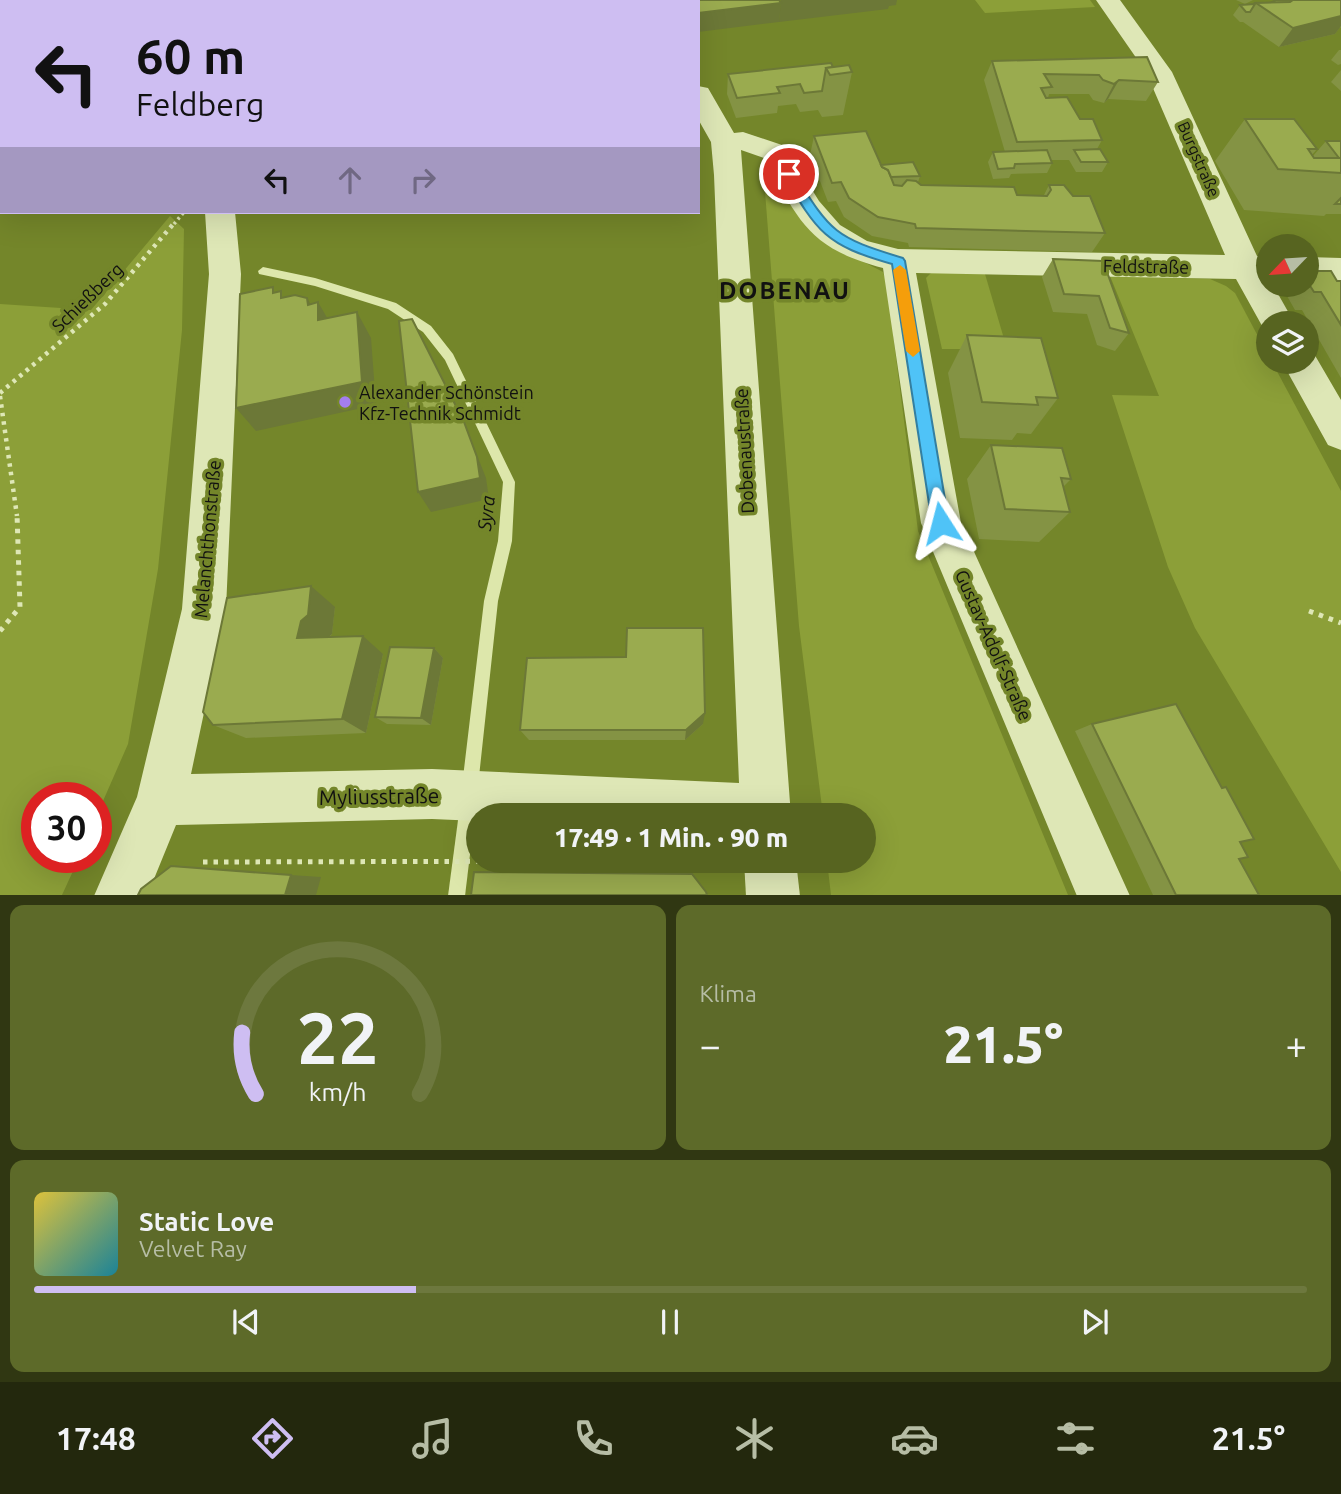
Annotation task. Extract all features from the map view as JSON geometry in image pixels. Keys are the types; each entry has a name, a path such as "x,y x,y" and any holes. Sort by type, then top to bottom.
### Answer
{"street":[{"name":"Burgstraße","path":"1108,0 1159,72 1256,265"},
{"name":"Dobenaustraße","path":"700,98 725,142 765,803"},
{"name":"Feldstraße","path":"725,142 743,141 775,152 817,220 834,237 855,249 898,261 1256,267"},
{"name":"Melanchthonstraße","path":"120,895 160,800 204,609 225,274 220,214"},
{"name":"Gustav-Adolf-Straße","path":"898,261 941,523 1104,895"},
{"path":"1320,269 1341,270"},
{"path":"1307,374 1341,434"},
{"name":"Myliusstraße","path":"160,800 432,794 598,803"},
{"path":"771,873 773,895"}],"path":[{"name":"Schießberg","path":"0,394 105,303 183,214"},
{"path":"0,394 17,507 20,607 0,631"},
{"path":"1309,611 1341,623"},
{"path":"203,862 466,863"}],"green space":[{"path":"975,0 1090,0 1095,7 985,13"},
{"path":"763,166 776,169 796,211 816,235 883,272 893,299 893,334 918,531 1068,895 831,895 828,873 876,873 876,803 821,803 799,626"},
{"path":"170,216 184,229 182,330 158,569 128,744 111,782 21,782 21,873 72,873 62,895 0,895 0,304 91,310"},
{"path":"932,272 985,274 1007,349 942,349 926,278"},
{"path":"1110,276 1210,279 1235,293 1256,333 1256,374 1278,374 1341,491 1341,872 1195,628 1168,567 1112,395 1159,396"}],"building":[{"path":"700,0 779,0 781,3 700,13"},
{"path":"1276,0 1293,0 1270,3"},
{"path":"1341,0 1341,16 1293,28 1256,3"},
{"path":"1255,4 1250,12 1246,12 1240,5"},
{"path":"1147,57 1158,82 1119,80 1114,84 1103,80 1099,75 1044,74 1052,87 1041,88 1046,98 1067,97 1080,119 1093,119 1102,140 1017,142 992,61"},
{"path":"831,63 833,67 826,68 822,91 804,93 800,84 777,87 780,93 737,98 728,74"},
{"path":"849,65 852,72 830,75 826,68"},
{"path":"1245,119 1294,119 1317,149 1308,149 1314,158 1341,158 1341,173 1278,169"},
{"path":"866,131 882,167 888,170 894,185 902,186 907,180 921,185 1014,187 1017,195 1047,196 1051,190 1049,185 1064,185 1073,196 1090,196 1105,233 916,228 915,224 878,217 849,198 841,182 832,183 814,136"},
{"path":"1326,141 1341,141 1341,158 1339,158"},
{"path":"1100,149 1108,162 1081,162 1074,150"},
{"path":"1047,150 1052,163 1015,164 1014,168 998,169 993,152"},
{"path":"913,162 920,176 891,177 888,170 881,165"},
{"path":"1053,259 1103,261 1129,333 1110,328 1099,296 1064,294"},
{"path":"1320,271 1331,271 1337,281 1341,281 1341,325 1321,292"},
{"path":"273,287 273,293 281,291 281,298 295,295 307,298 308,305 318,302 318,320 357,312 362,382 236,408 240,294"},
{"path":"412,319 464,422 477,457 480,478 418,492 399,321"},
{"path":"967,335 1041,338 1058,398 1036,397 1038,405 982,402"},
{"path":"991,445 1062,448 1071,479 1061,478 1070,512 1005,509"},
{"path":"311,586 308,615 301,621 297,638 363,636 342,719 213,725 203,712 227,598"},
{"path":"627,628 703,628 705,713 686,730 520,730 527,658 626,657"},
{"path":"390,647 434,648 421,718 375,717"},
{"path":"1176,704 1222,788 1226,787 1254,839 1240,842 1248,857 1239,859 1259,895 1176,895 1092,724"},
{"path":"171,866 291,875 285,895 138,895 141,889"},
{"path":"474,873 583,873 692,874 707,895 471,895"}],"waterway":[{"name":"Syra","path":"263,271 315,282 392,306 427,329 449,357 509,482 505,541 491,601 470,786"},
{"name":"Syra","path":"456,895 466,820"}],"slow traffic":[{"path":"900,270 913,351"}],"place":[{"name":"Alexander Schönstein Kfz-Technik Schmidt","path":"345,402"}],"district":[{"name":"DOBENAU","path":"785,290"}],"route":[{"path":"789,174 817,220 834,237 855,249 898,261 941,523"}]}
